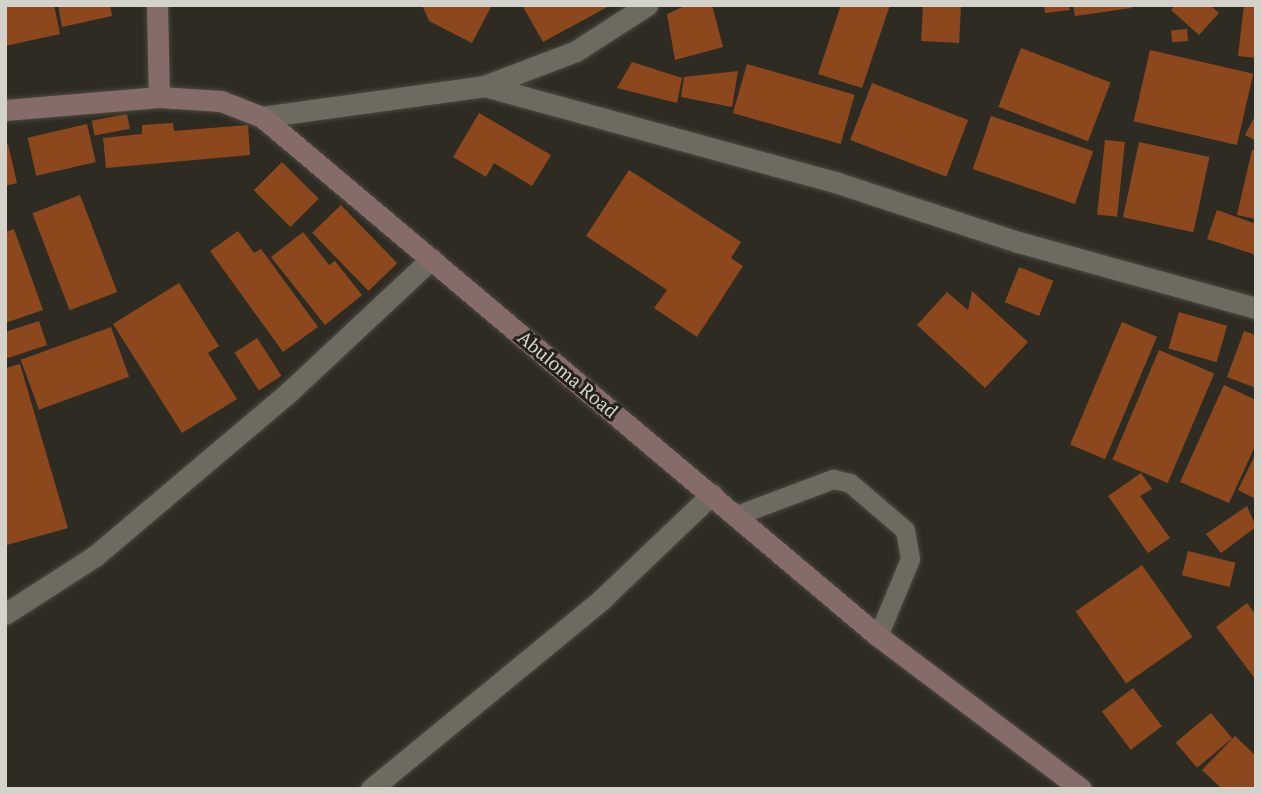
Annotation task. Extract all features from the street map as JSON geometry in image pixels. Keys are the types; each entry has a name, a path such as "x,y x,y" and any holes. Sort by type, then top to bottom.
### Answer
{"street":[{"path":"157,5 159,97"},
{"path":"262,117 484,86 576,51 646,5"},
{"path":"484,86 835,182 1018,243 1256,308"},
{"name":"Abuloma Road","path":"5,110 159,97 221,101 262,117 878,636 1082,789"},
{"path":"5,614 95,556 289,393 431,259"},
{"path":"371,789 602,599 712,494"}],"lane":[{"path":"737,515 833,479 850,483 905,530 910,559 878,636"}],"building":[{"path":"5,5 54,5 60,34 5,46"},
{"path":"58,5 110,5 112,16 62,27"},
{"path":"422,5 492,5 472,43 429,21"},
{"path":"522,5 611,5 543,42"},
{"path":"687,5 712,5 723,47 675,60 667,14"},
{"path":"841,5 890,5 862,88 818,74"},
{"path":"923,5 961,7 959,43 921,41"},
{"path":"1044,5 1069,5 1070,10 1045,13"},
{"path":"1073,5 1132,5 1132,8 1075,16"},
{"path":"1175,5 1210,5 1219,13 1199,35 1171,10"},
{"path":"1244,5 1256,5 1256,58 1238,56"},
{"path":"1187,29 1188,41 1172,42 1171,30"},
{"path":"1021,48 1111,82 1088,141 998,107"},
{"path":"1150,50 1253,74 1237,145 1134,121"},
{"path":"632,62 682,78 677,103 617,88"},
{"path":"747,64 855,95 841,144 733,113"},
{"path":"738,71 732,107 681,97 684,77"},
{"path":"872,83 968,120 946,177 850,140"},
{"path":"479,113 551,155 532,186 494,163 486,177 453,157"},
{"path":"127,114 130,129 95,136 92,121"},
{"path":"1256,114 1256,141 1245,135"},
{"path":"991,116 1093,151 1075,204 973,169"},
{"path":"173,123 174,131 248,125 250,155 106,168 103,138 142,134 142,125"},
{"path":"87,124 96,162 36,176 28,138"},
{"path":"1105,140 1125,142 1117,217 1097,215"},
{"path":"1139,142 1209,157 1193,232 1123,217"},
{"path":"8,144 17,183 5,186 5,145"},
{"path":"1252,150 1256,150 1256,219 1237,215"},
{"path":"282,162 319,199 290,227 254,190"},
{"path":"629,170 741,242 731,258 743,266 697,337 654,308 667,290 586,236"},
{"path":"80,195 117,292 70,310 32,213"},
{"path":"341,205 397,263 368,291 312,233"},
{"path":"1217,210 1256,224 1256,255 1207,239"},
{"path":"14,229 43,310 5,323 5,232"},
{"path":"238,231 254,253 261,249 318,327 283,352 210,251"},
{"path":"303,232 329,265 335,261 362,295 325,325 271,257"},
{"path":"1019,267 1053,281 1039,316 1005,302"},
{"path":"179,283 219,346 208,353 237,399 182,433 113,324"},
{"path":"972,291 1028,342 985,388 917,325 947,292 968,310"},
{"path":"1179,312 1227,326 1217,362 1169,349"},
{"path":"39,321 47,345 5,359 5,332"},
{"path":"1122,322 1157,337 1105,459 1070,444"},
{"path":"111,327 129,377 39,410 21,360"},
{"path":"1244,331 1256,335 1256,388 1227,377"},
{"path":"257,338 282,376 259,390 234,353"},
{"path":"1159,350 1214,373 1168,483 1113,460"},
{"path":"20,364 68,528 7,545 5,368"},
{"path":"1224,385 1256,400 1256,444 1229,503 1180,482"},
{"path":"1256,453 1256,499 1238,490"},
{"path":"1141,473 1152,489 1140,496 1170,538 1148,553 1108,496"},
{"path":"1247,506 1256,527 1221,553 1206,534"},
{"path":"1188,551 1236,563 1229,587 1182,575"},
{"path":"1142,565 1192,637 1126,684 1076,611"},
{"path":"1247,603 1256,615 1256,680 1216,627"},
{"path":"1133,688 1162,726 1131,750 1102,711"},
{"path":"1211,713 1232,738 1197,768 1176,743"},
{"path":"1235,736 1256,756 1256,789 1222,789 1202,770"}]}
